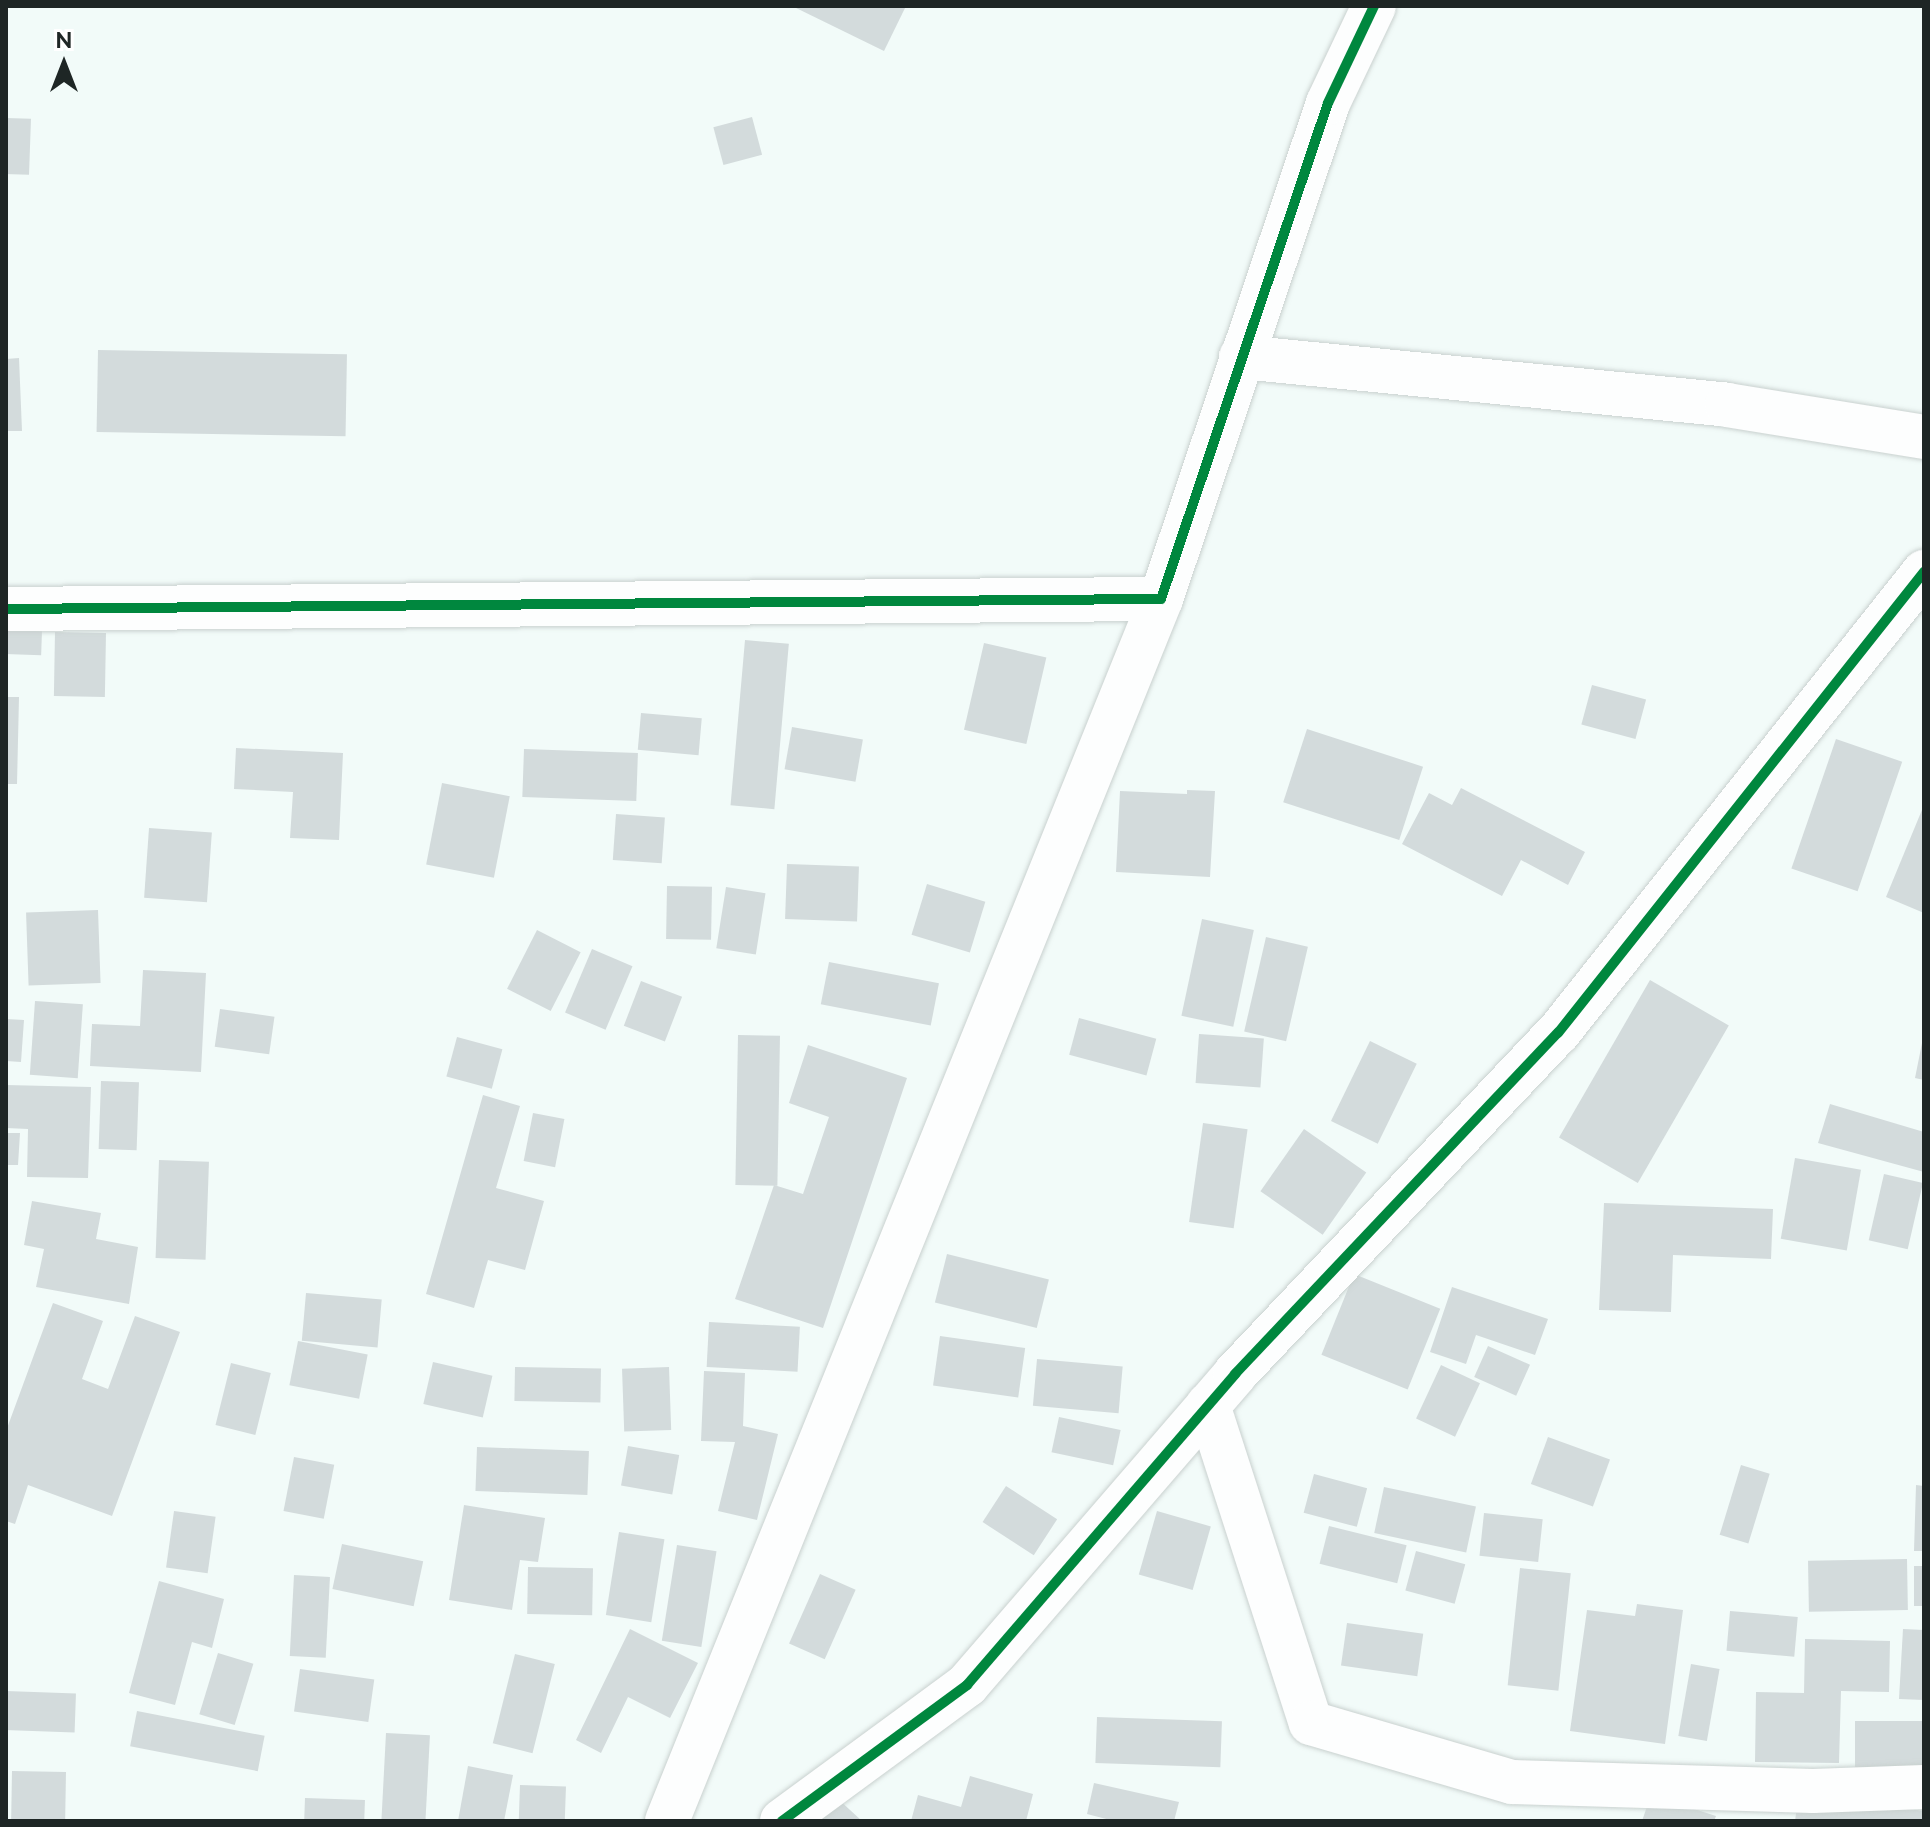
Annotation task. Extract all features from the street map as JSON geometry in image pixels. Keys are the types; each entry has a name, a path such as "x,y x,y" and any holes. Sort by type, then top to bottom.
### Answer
{"street":[{"path":"667,1821 1161,599 1328,103 1374,6"},
{"path":"1241,357 1727,405 1924,437"},
{"path":"782,1821 967,1685 1208,1405 1558,1033 1924,572"},
{"path":"6,609 1161,599"},
{"path":"1208,1405 1311,1723 1512,1782 1813,1791 1924,1787"}],"building":[{"path":"792,6 906,6 884,51"},
{"path":"752,117 762,155 723,165 713,127"},
{"path":"6,118 31,119 29,175 6,174"},
{"path":"98,350 347,354 346,436 97,432"},
{"path":"19,358 22,431 6,431 6,359"},
{"path":"6,630 42,631 41,655 6,654"},
{"path":"55,632 106,633 105,697 54,696"},
{"path":"745,640 789,644 774,809 731,805"},
{"path":"984,643 1046,657 1026,744 964,730"},
{"path":"1592,685 1646,699 1635,739 1581,725"},
{"path":"6,697 19,697 17,784 6,784"},
{"path":"641,713 702,718 699,755 638,750"},
{"path":"792,727 863,740 855,782 785,769"},
{"path":"1307,729 1423,767 1399,840 1283,802"},
{"path":"1836,739 1902,762 1858,891 1791,869"},
{"path":"236,748 343,753 339,840 290,838 293,792 234,789"},
{"path":"524,749 638,753 636,801 522,797"},
{"path":"442,783 510,796 494,878 426,864"},
{"path":"1461,788 1585,852 1568,885 1521,860 1502,896 1402,844 1429,793 1452,805"},
{"path":"1187,790 1215,791 1210,877 1116,872 1120,791 1187,794"},
{"path":"1924,805 1924,913 1886,897"},
{"path":"616,814 665,817 662,863 613,860"},
{"path":"149,828 212,832 207,902 144,898"},
{"path":"787,864 859,867 857,921 785,919"},
{"path":"927,884 985,902 970,953 912,935"},
{"path":"667,886 712,887 711,940 666,939"},
{"path":"726,887 766,893 756,954 716,948"},
{"path":"98,910 101,983 29,985 26,913"},
{"path":"1202,919 1254,930 1233,1027 1181,1016"},
{"path":"537,930 581,952 551,1011 507,989"},
{"path":"1266,937 1308,947 1286,1041 1244,1032"},
{"path":"592,949 633,966 606,1030 565,1013"},
{"path":"829,962 939,983 931,1026 821,1004"},
{"path":"143,970 206,973 201,1072 90,1066 92,1024 140,1026"},
{"path":"1650,980 1729,1026 1638,1183 1559,1138"},
{"path":"641,981 682,997 665,1042 624,1026"},
{"path":"35,1001 83,1004 78,1078 30,1075"},
{"path":"220,1009 274,1017 269,1054 215,1047"},
{"path":"1079,1018 1156,1039 1146,1075 1069,1055"},
{"path":"6,1019 24,1020 21,1062 6,1061"},
{"path":"1199,1034 1264,1039 1260,1087 1196,1083"},
{"path":"738,1035 780,1036 777,1186 735,1185"},
{"path":"457,1037 502,1049 492,1089 446,1077"},
{"path":"1924,1038 1924,1080 1915,1078"},
{"path":"1370,1041 1417,1064 1378,1144 1331,1121"},
{"path":"808,1045 907,1078 823,1328 735,1299 774,1185 803,1194 829,1117 789,1103"},
{"path":"101,1081 139,1082 137,1150 99,1149"},
{"path":"6,1085 91,1087 88,1178 27,1177 28,1129 6,1128"},
{"path":"483,1095 520,1106 496,1188 544,1201 525,1270 488,1260 474,1308 426,1294"},
{"path":"1830,1104 1924,1132 1924,1172 1818,1143"},
{"path":"533,1113 564,1119 555,1167 524,1161"},
{"path":"1203,1123 1248,1129 1234,1228 1189,1222"},
{"path":"1304,1129 1366,1173 1323,1235 1260,1191"},
{"path":"6,1133 20,1133 18,1165 6,1165"},
{"path":"1795,1158 1861,1170 1847,1250 1781,1239"},
{"path":"159,1160 209,1162 206,1260 156,1258"},
{"path":"1884,1174 1923,1183 1908,1249 1869,1240"},
{"path":"32,1201 101,1213 96,1239 138,1247 129,1304 36,1287 44,1249 24,1245"},
{"path":"1604,1203 1773,1209 1771,1259 1673,1255 1671,1312 1599,1310"},
{"path":"947,1254 1049,1279 1037,1328 935,1303"},
{"path":"1354,1274 1440,1309 1408,1390 1321,1355"},
{"path":"1452,1287 1548,1319 1535,1355 1476,1335 1466,1364 1430,1352"},
{"path":"306,1293 382,1300 378,1347 302,1341"},
{"path":"53,1303 103,1321 82,1379 108,1389 135,1316 180,1332 112,1516 28,1485 15,1524 6,1521 6,1431"},
{"path":"709,1322 800,1327 798,1372 707,1367"},
{"path":"940,1336 1025,1348 1018,1397 933,1386"},
{"path":"298,1341 368,1355 359,1399 289,1385"},
{"path":"1488,1346 1530,1365 1516,1396 1474,1377"},
{"path":"1037,1359 1123,1366 1119,1413 1033,1406"},
{"path":"433,1362 492,1376 483,1418 423,1404"},
{"path":"231,1363 271,1373 255,1435 216,1425"},
{"path":"1441,1365 1480,1383 1455,1437 1416,1418"},
{"path":"515,1367 601,1369 600,1402 514,1401"},
{"path":"669,1367 671,1430 624,1432 622,1369"},
{"path":"704,1371 745,1373 743,1426 778,1434 757,1520 718,1511 735,1442 701,1441"},
{"path":"1059,1417 1121,1430 1113,1465 1052,1452"},
{"path":"1548,1437 1610,1460 1593,1507 1531,1484"},
{"path":"628,1446 679,1455 672,1494 621,1485"},
{"path":"477,1447 589,1451 587,1495 475,1491"},
{"path":"294,1457 334,1465 324,1519 284,1511"},
{"path":"1741,1465 1770,1474 1748,1544 1720,1535"},
{"path":"1314,1474 1367,1488 1357,1527 1304,1513"},
{"path":"1916,1485 1924,1486 1924,1551 1914,1551"},
{"path":"1006,1486 1057,1519 1034,1555 983,1522"},
{"path":"1384,1487 1476,1507 1466,1553 1374,1533"},
{"path":"464,1505 545,1518 538,1562 520,1560 512,1610 449,1600"},
{"path":"174,1511 216,1517 208,1573 166,1567"},
{"path":"1157,1511 1211,1526 1193,1590 1139,1574"},
{"path":"1484,1513 1543,1519 1538,1562 1480,1556"},
{"path":"1329,1526 1407,1545 1397,1583 1320,1564"},
{"path":"619,1532 664,1539 651,1622 606,1615"},
{"path":"342,1544 423,1561 414,1606 332,1589"},
{"path":"677,1545 717,1551 701,1647 662,1641"},
{"path":"1416,1551 1465,1564 1455,1604 1405,1591"},
{"path":"1907,1559 1908,1610 1809,1612 1808,1561"},
{"path":"1914,1566 1924,1566 1924,1606 1914,1606"},
{"path":"528,1567 593,1568 592,1615 527,1614"},
{"path":"1520,1568 1571,1573 1558,1691 1508,1685"},
{"path":"820,1574 856,1590 825,1659 789,1643"},
{"path":"294,1575 330,1577 326,1658 290,1656"},
{"path":"159,1581 224,1599 212,1648 192,1642 175,1705 129,1693"},
{"path":"1637,1604 1683,1610 1665,1744 1570,1731 1587,1610 1635,1616"},
{"path":"1730,1611 1798,1617 1794,1657 1727,1651"},
{"path":"1347,1623 1423,1634 1417,1676 1341,1666"},
{"path":"630,1629 698,1663 670,1718 628,1697 601,1753 576,1740"},
{"path":"1903,1629 1924,1630 1924,1700 1899,1699"},
{"path":"1805,1639 1890,1641 1889,1692 1841,1691 1839,1763 1755,1762 1756,1692 1804,1693"},
{"path":"218,1653 253,1664 235,1725 199,1714"},
{"path":"515,1654 555,1664 533,1753 493,1743"},
{"path":"1691,1664 1720,1669 1707,1741 1678,1736"},
{"path":"300,1669 374,1679 368,1722 294,1712"},
{"path":"6,1691 76,1693 75,1732 6,1730"},
{"path":"137,1711 265,1736 258,1771 130,1746"},
{"path":"1097,1717 1222,1721 1220,1767 1095,1763"},
{"path":"1855,1721 1924,1721 1924,1767 1855,1767"},
{"path":"386,1733 430,1735 425,1821 381,1821"},
{"path":"468,1766 513,1775 504,1821 458,1821"},
{"path":"12,1771 66,1772 65,1821 11,1821"},
{"path":"970,1776 1033,1794 1026,1821 911,1821 918,1795 961,1807"},
{"path":"1094,1783 1179,1802 1174,1821 1114,1821 1087,1814"},
{"path":"520,1785 566,1787 565,1821 519,1821"},
{"path":"1799,1793 1924,1811 1924,1821 1795,1821"},
{"path":"1651,1795 1716,1816 1714,1821 1642,1821"},
{"path":"305,1798 365,1800 364,1821 304,1821"},
{"path":"837,1798 862,1821 816,1821"}],"cycle path":[{"path":"6,609 1161,599 1328,103 1374,6"},
{"path":"782,1821 967,1685 1235,1374 1558,1033 1924,572"}]}
